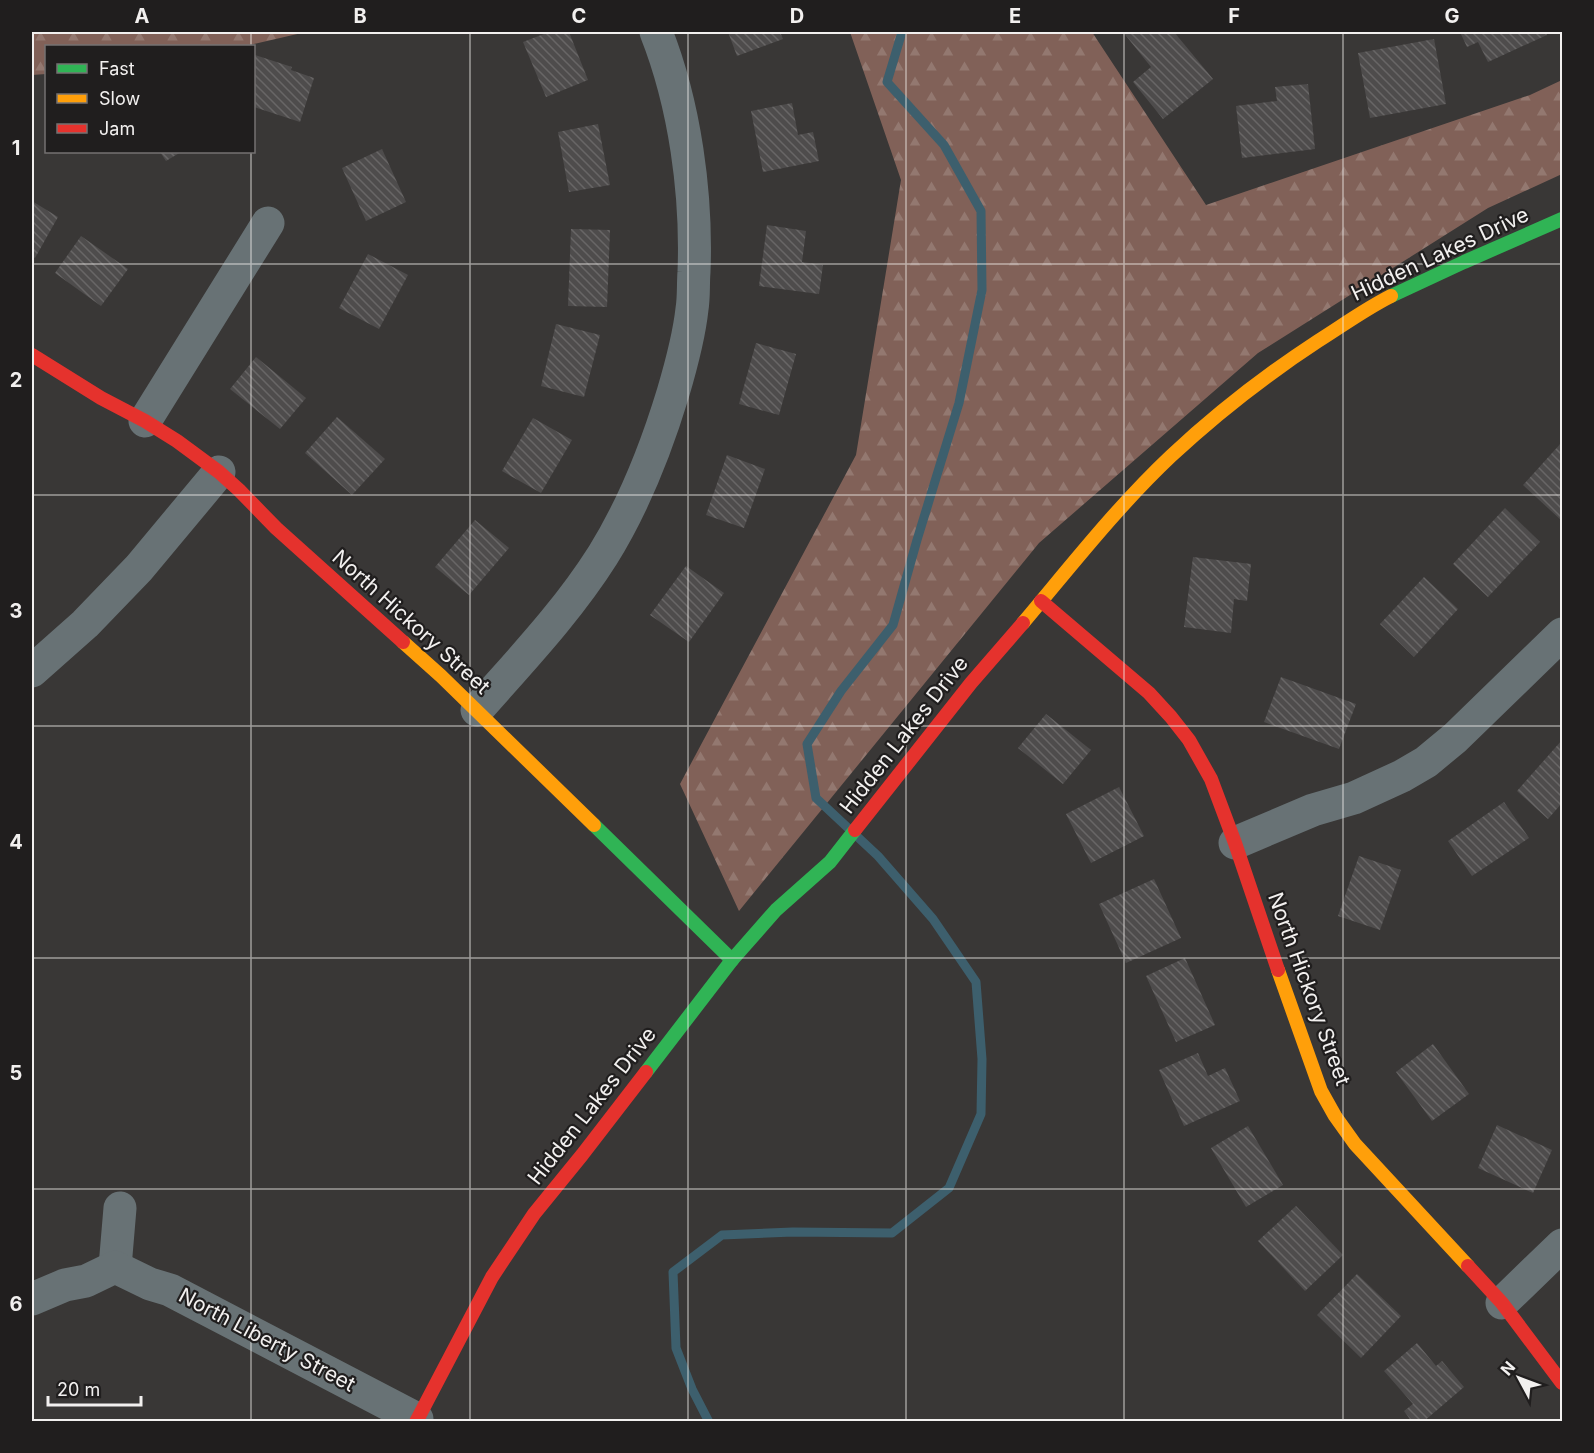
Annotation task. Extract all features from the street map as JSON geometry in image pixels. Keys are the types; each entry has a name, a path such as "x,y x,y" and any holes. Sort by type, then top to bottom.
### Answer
{"street":[{"path":"477,711 564,611 603,555 640,483 662,430 682,364 693,309 695,242 691,174 679,108 656,32"},
{"name":"Hidden Lakes Drive","path":"416,1420 492,1277 534,1214 732,960 776,909 830,862 971,683 1118,511 1171,456 1229,406 1289,360 1386,299 1563,219"},
{"path":"145,421 268,223"},
{"name":"North Hickory Street","path":"32,355 177,441 219,472 276,528 441,676 732,960"},
{"path":"32,671 85,624 139,568 219,472"},
{"name":"North Hickory Street","path":"1041,601 1149,693 1189,740 1211,779 1309,1060 1321,1091 1335,1116 1355,1144 1502,1303 1563,1383"},
{"path":"1235,843 1313,810 1354,798 1426,762 1455,738 1563,633"},
{"path":"32,1299 65,1286 86,1281 116,1267 120,1208"},
{"path":"1502,1303 1563,1245"},
{"name":"North Liberty Street","path":"116,1267 150,1284 170,1290 416,1420"}],"green space":[{"path":"32,32 306,32 249,45 45,45 45,74 32,75"},
{"path":"850,32 1092,32 1206,205 1530,95 1562,80 1562,174 1488,208 1258,353 1039,543 739,911 680,784 856,455 901,180"}],"building":[{"path":"549,32 569,32 588,80 546,97 523,42"},
{"path":"728,32 780,32 783,39 737,56"},
{"path":"1123,32 1174,32 1213,79 1163,119 1133,82 1151,67"},
{"path":"1460,32 1545,32 1547,35 1488,62 1478,42 1467,47"},
{"path":"1434,39 1446,104 1370,118 1358,53"},
{"path":"255,55 292,67 291,70 314,78 300,122 255,107"},
{"path":"1308,84 1315,149 1242,158 1236,106 1277,101 1275,87"},
{"path":"792,103 798,135 813,132 819,161 763,172 751,111"},
{"path":"598,124 610,185 569,192 558,132"},
{"path":"382,149 406,202 366,221 342,168"},
{"path":"161,153 179,153 166,161"},
{"path":"32,201 58,217 35,258 32,256"},
{"path":"767,225 806,231 802,262 823,265 819,294 759,286"},
{"path":"571,229 610,230 607,307 568,306"},
{"path":"81,236 128,269 101,306 55,273"},
{"path":"368,254 408,275 379,329 339,308"},
{"path":"556,324 600,335 584,397 541,386"},
{"path":"756,343 796,354 779,415 739,404"},
{"path":"256,357 306,398 280,429 230,389"},
{"path":"337,417 385,459 352,495 305,453"},
{"path":"533,418 572,440 541,493 502,471"},
{"path":"1562,442 1562,521 1523,485"},
{"path":"727,455 765,469 744,528 706,515"},
{"path":"1505,508 1540,542 1488,597 1453,564"},
{"path":"475,520 509,548 469,595 435,567"},
{"path":"1193,557 1251,564 1247,601 1234,599 1231,633 1184,627"},
{"path":"686,566 724,593 689,642 650,615"},
{"path":"1424,577 1458,609 1414,657 1380,624"},
{"path":"1281,677 1356,704 1339,749 1264,722"},
{"path":"1046,714 1091,750 1063,784 1018,748"},
{"path":"1562,740 1562,803 1548,819 1517,791"},
{"path":"1119,787 1144,836 1091,863 1066,814"},
{"path":"1504,802 1529,838 1472,876 1448,841"},
{"path":"1359,856 1401,870 1380,930 1338,916"},
{"path":"1154,879 1181,938 1126,963 1099,904"},
{"path":"1185,958 1215,1025 1176,1042 1146,976"},
{"path":"1433,1044 1469,1094 1432,1121 1396,1072"},
{"path":"1198,1053 1208,1076 1225,1068 1240,1101 1184,1126 1159,1070"},
{"path":"1497,1125 1552,1150 1533,1193 1478,1168"},
{"path":"1248,1126 1283,1185 1246,1207 1211,1148"},
{"path":"1296,1206 1343,1255 1305,1291 1258,1241"},
{"path":"1357,1274 1401,1316 1361,1358 1317,1315"},
{"path":"1417,1343 1436,1366 1442,1361 1464,1387 1423,1422 1412,1422 1404,1411 1413,1404 1384,1371"}],"waterway":[{"path":"709,1422 692,1389 676,1348 673,1272 722,1235 793,1232 892,1233 949,1188 981,1114 982,1059 976,982 933,919 878,856 816,798 807,744 841,691 893,625 959,403 982,290 981,211 944,145 887,82 902,32"}],"traffic: fast":[{"path":"1391,296 1562,219"},
{"path":"594,825 732,960"},
{"path":"646,1072 732,960 776,910 830,862 855,830"}],"traffic: slow":[{"path":"1023,623 1113,516 1188,440 1279,367 1391,296"},
{"path":"403,642 594,825"},
{"path":"1278,970 1321,1091 1335,1116 1355,1144 1468,1266"}],"traffic: jam":[{"path":"32,355 177,441 219,472 276,528 403,642"},
{"path":"1041,601 1149,693 1189,740 1211,779 1278,970"},
{"path":"855,830 971,683 1023,623"},
{"path":"416,1422 492,1277 534,1214 646,1072"},
{"path":"1468,1266 1502,1303 1562,1383"}]}
